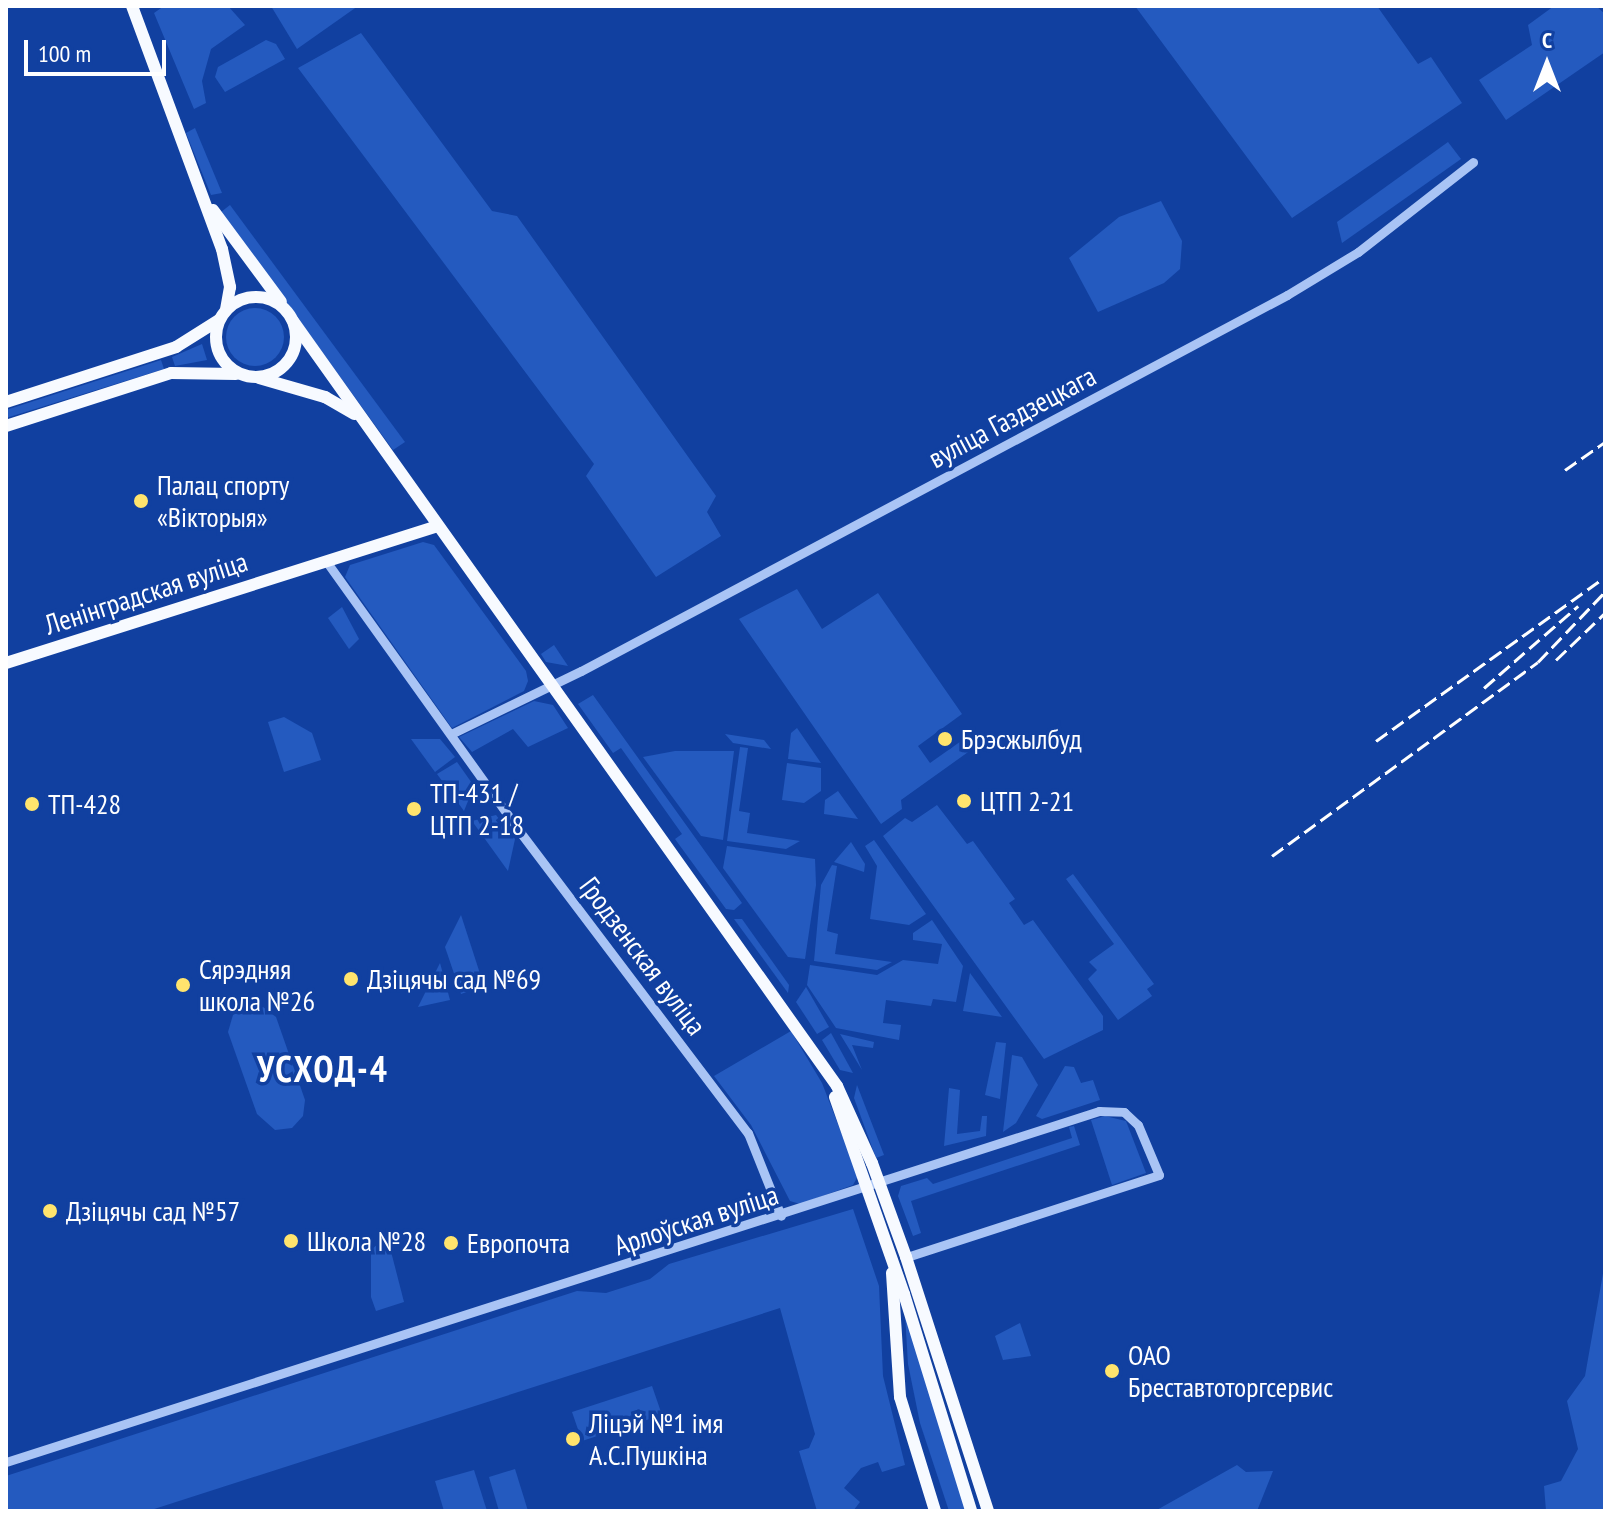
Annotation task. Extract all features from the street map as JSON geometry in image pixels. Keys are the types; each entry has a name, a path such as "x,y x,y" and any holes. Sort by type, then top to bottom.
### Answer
{"main road":[{"path":"132,6 229,276 215,333 222,359 250,376 325,397 361,419"},
{"path":"201,191 361,419 555,685 843,1097 880,1183 906,1257 988,1511"},
{"path":"6,402 176,347 250,297 263,297 290,315"},
{"path":"6,426 171,373 250,376 278,371 293,354 290,315"},
{"name":"Ленінградская вуліца","path":"6,663 438,526"},
{"path":"824,1068 891,1258 971,1511"},
{"path":"891,1258 900,1397 935,1511"}],"street":[{"name":"вуліца Газдзецкага","path":"555,685 1287,295 1358,252 1473,162"},
{"name":"Гродзенская вуліца","path":"326,561 748,1133 781,1216"},
{"path":"451,734 555,685"},
{"name":"Арлоўская вуліца","path":"6,1462 781,1216 1099,1111 1124,1112 1138,1125 1159,1175 906,1257"}],"shaded area":[{"path":"164,6 228,6 245,25 211,49 202,81 206,103 194,109 154,13"},
{"path":"271,6 358,6 297,49"},
{"path":"1135,6 1377,6 1418,64 1431,57 1462,103 1292,218"},
{"path":"1554,6 1596,6 1605,14 1605,52 1506,120 1479,80 1532,45 1528,25"},
{"path":"361,33 492,211 517,216 716,496 707,512 721,536 656,577 586,476 594,464 298,68"},
{"path":"266,40 276,44 285,59 225,92 215,77 218,67"},
{"path":"195,128 222,193 211,195 186,133"},
{"path":"1448,142 1461,159 1342,243 1337,222"},
{"path":"1161,201 1182,241 1180,269 1164,283 1098,312 1069,258 1119,217"},
{"path":"230,205 405,442 393,450 221,212"},
{"path":"255,308 276,316 284,337 276,358 255,366 234,358 226,337 234,316"},
{"path":"202,344 207,360 175,366 172,357"},
{"path":"161,360 164,369 6,418 6,410"},
{"path":"423,542 434,545 526,671 528,681 524,691 452,728 345,577 350,565"},
{"path":"797,589 822,629 878,593 962,714 918,746 930,763 964,739 971,750 901,800 902,809 881,824 739,619"},
{"path":"342,607 359,639 349,649 328,618"},
{"path":"554,645 568,666 546,662 541,654"},
{"path":"593,695 742,903 734,910 726,909 675,839 682,834 621,748 613,753 578,704"},
{"path":"534,701 553,705 568,728 528,747 513,729 472,752 459,737"},
{"path":"284,717 312,733 321,760 284,772 268,722"},
{"path":"797,728 821,763 788,759 791,733"},
{"path":"725,734 764,740 771,749 733,743"},
{"path":"411,739 440,739 455,757 435,772"},
{"path":"740,747 748,748 739,811 750,813 747,833 800,841 786,849 727,841"},
{"path":"675,751 734,751 723,840 701,836 643,757"},
{"path":"457,762 474,786 464,811 437,774"},
{"path":"787,763 821,768 821,791 804,803 782,800"},
{"path":"838,791 858,819 824,814 825,800"},
{"path":"937,805 967,844 973,841 1015,899 1009,903 1024,925 1033,920 1103,1016 1103,1030 1044,1059 883,836 905,818 912,822"},
{"path":"496,815 515,839 508,871 472,821"},
{"path":"874,840 926,914 909,925 870,919 877,866 865,846"},
{"path":"851,842 865,864 864,872 834,862"},
{"path":"727,846 815,859 816,885 805,959 788,957 723,868"},
{"path":"832,865 837,866 827,931 838,934 835,954 892,962 877,970 814,961 821,885"},
{"path":"1073,874 1154,984 1147,989 1152,996 1118,1020 1088,979 1097,970 1089,962 1114,944 1066,879"},
{"path":"461,915 484,986 461,994 445,947"},
{"path":"734,919 742,919 789,985 788,993"},
{"path":"932,920 963,966 956,1002 933,999 931,1006 886,1000 883,1023 901,1025 899,1040 836,1028 807,985 810,965 877,975 903,960 938,964 942,944 913,940 913,933"},
{"path":"440,963 450,1000 418,1007"},
{"path":"970,973 1002,1017 963,1011"},
{"path":"806,987 829,1027 817,1034 796,1002"},
{"path":"246,1006 263,1007 276,1017 305,1100 303,1116 292,1128 275,1130 257,1114 228,1032 233,1015"},
{"path":"791,1031 822,1083 858,1176 853,1185 800,1204 790,1201 751,1125 714,1076"},
{"path":"831,1033 853,1073 840,1070 822,1040"},
{"path":"840,1034 874,1042 873,1048 852,1045 862,1070"},
{"path":"996,1042 1006,1043 1000,1099 985,1095"},
{"path":"1012,1055 1022,1057 1038,1085 1016,1123 1003,1132"},
{"path":"1065,1066 1074,1067 1081,1083 1093,1080 1100,1100 1042,1119 1036,1116"},
{"path":"857,1085 884,1155 876,1158 854,1098"},
{"path":"949,1088 960,1090 957,1134 980,1131 982,1116 987,1116 986,1136 944,1146"},
{"path":"1105,1116 1126,1121 1146,1173 1112,1185 1091,1120"},
{"path":"1074,1126 1080,1145 911,1201 921,1233 913,1236 898,1196 901,1186 927,1178 933,1184 1072,1138 1069,1127"},
{"path":"853,1209 879,1286 883,1376 905,1465 882,1472 878,1462 861,1468 844,1488 860,1502 853,1511 817,1511 799,1451 809,1448 815,1434 780,1308 148,1511 6,1511 6,1476 577,1291 606,1293 650,1279 669,1264"},
{"path":"387,1236 404,1302 376,1311 371,1297 371,1250"},
{"path":"1605,1262 1605,1511 1546,1511 1544,1486 1561,1481 1578,1449 1567,1401 1585,1376"},
{"path":"904,1297 971,1511 949,1511 920,1423 908,1364"},
{"path":"1020,1323 1031,1356 1003,1360 995,1336"},
{"path":"652,1386 662,1415 582,1441 572,1412"},
{"path":"1237,1465 1246,1472 1273,1471 1257,1511 1155,1511"},
{"path":"515,1469 528,1511 499,1511 489,1477"},
{"path":"474,1470 487,1511 444,1511 435,1481"}],"railway":[{"path":"1565,470 1605,442"},
{"path":"1376,741 1605,577"},
{"path":"1272,856 1538,662 1605,592"},
{"path":"1484,688 1578,606"},
{"path":"1556,660 1605,613"}],"place":[{"name":"Палац спорту «Вікторыя»","path":"141,501"},
{"name":"Брэсжылбуд","path":"945,739"},
{"name":"ЦТП 2-21","path":"964,801"},
{"name":"ТП-428","path":"32,804"},
{"name":"ТП-431 / ЦТП 2-18","path":"414,809"},
{"name":"Дзіцячы сад №69","path":"351,979"},
{"name":"Сярэдняя школа №26","path":"183,985"},
{"name":"Дзіцячы сад №57","path":"50,1211"},
{"name":"Школа №28","path":"291,1241"},
{"name":"Европочта","path":"451,1243"},
{"name":"ОАО Бреставтоторгсервис","path":"1112,1371"},
{"name":"Ліцэй №1 імя А.С.Пушкіна","path":"573,1439"}],"district":[{"name":"УСХОД-4","path":"323,1069"}]}
